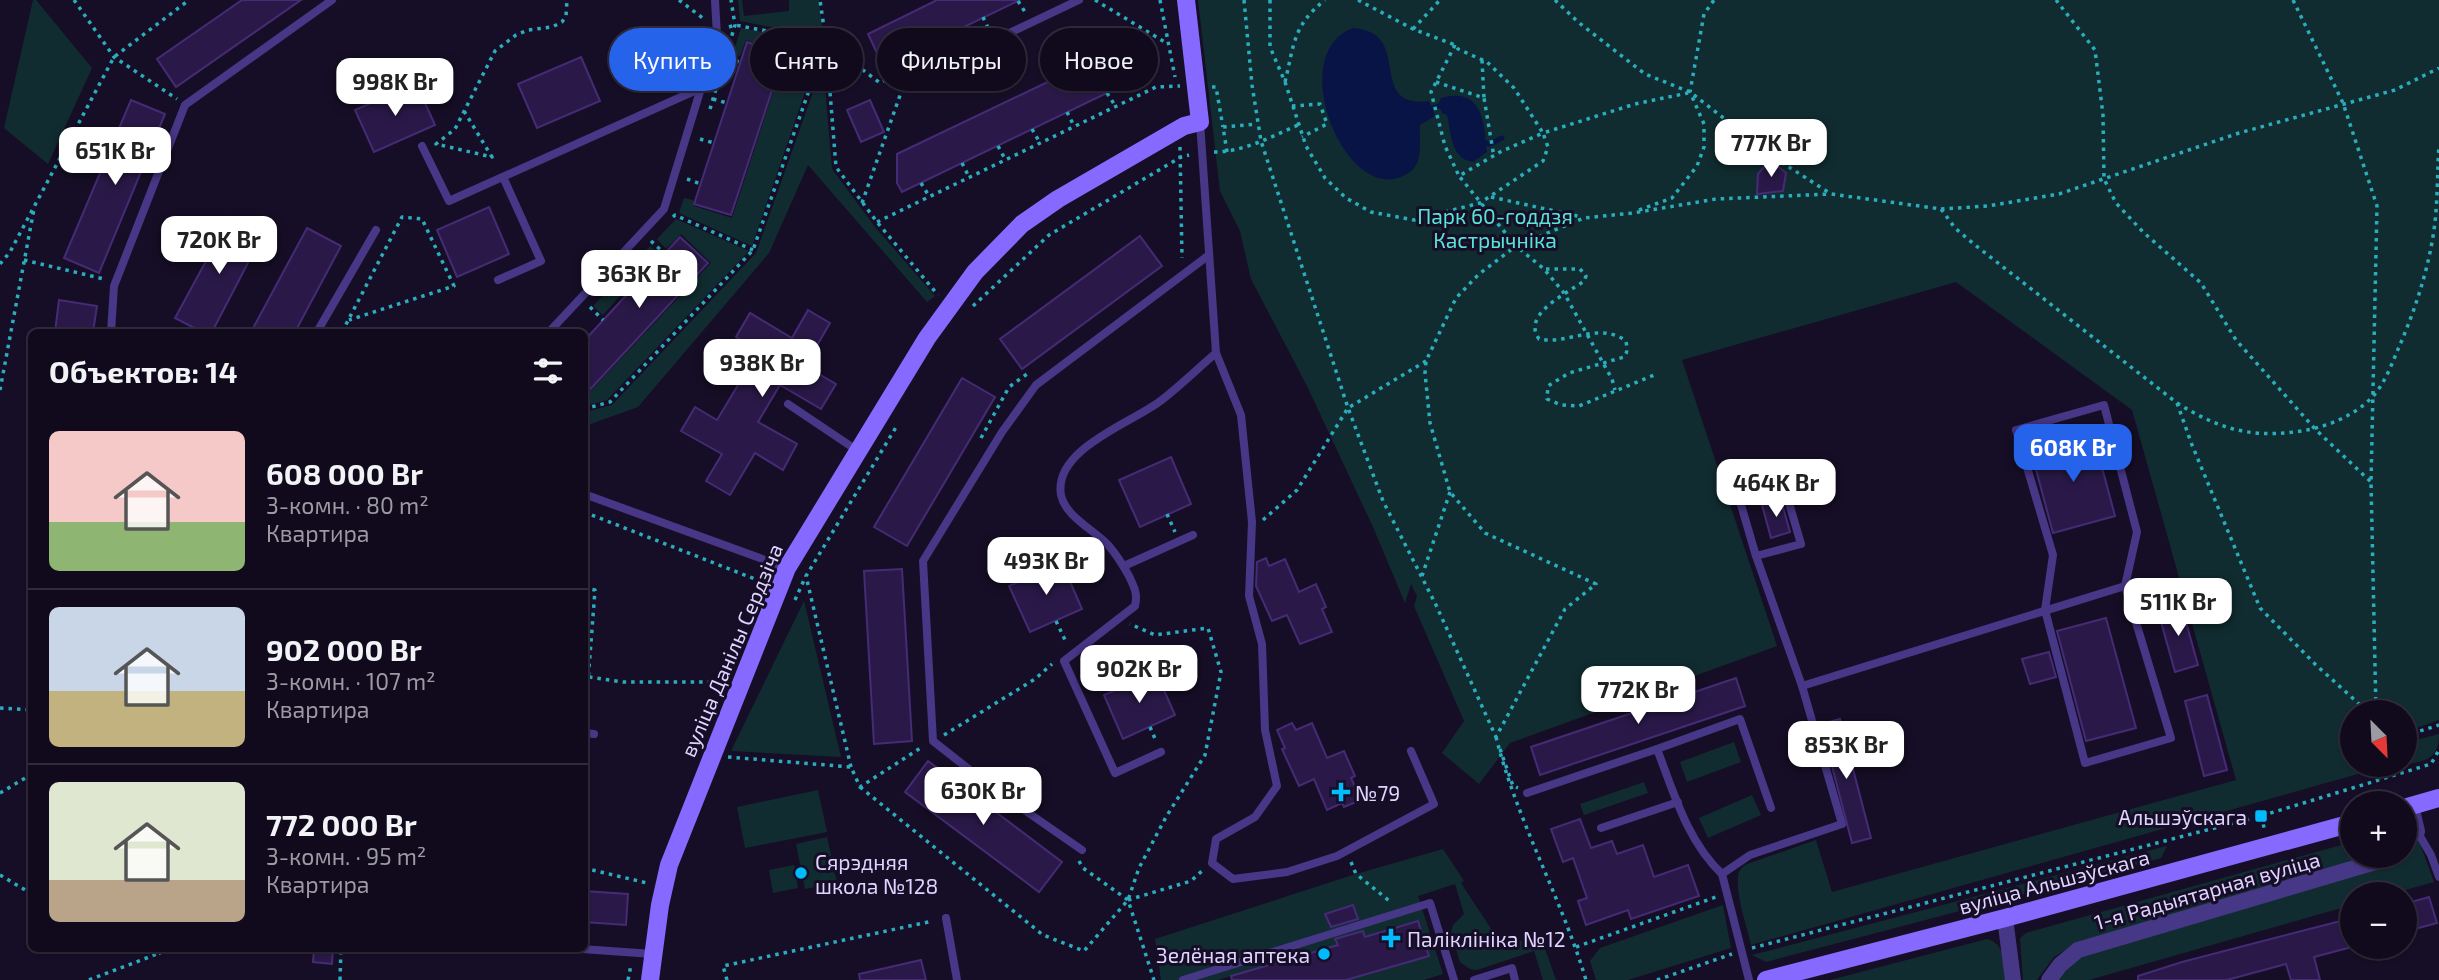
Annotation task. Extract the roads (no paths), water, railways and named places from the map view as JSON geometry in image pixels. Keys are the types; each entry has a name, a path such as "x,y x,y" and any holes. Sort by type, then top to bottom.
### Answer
{"street":[{"path":"1186,0 1200,122"},
{"name":"вуліца Данілы Сердзіча","path":"650,980 669,865 781,565 858,451 927,338 975,272 1002,242 1058,199 1178,130 1200,122"},
{"path":"2417,804 2439,798"},
{"name":"вуліца Альшэўскага","path":"1766,980 2340,826"},
{"name":"1-я Радыятарная вуліца","path":"2049,980 2060,965 2078,950 2355,868"},
{"path":"2005,918 2013,980"}],"lane":[{"path":"111,329 114,286 186,105 332,0"},
{"path":"715,0 718,28"},
{"path":"1020,28 1079,0"},
{"path":"422,146 449,201 694,91"},
{"path":"552,329 664,209 700,91"},
{"path":"1200,122 1216,353 1241,415 1252,529 1250,596 1262,644 1265,730 1277,786 1255,817 1216,839 1212,863 1233,878 1287,872 1337,856 1434,804 1411,751"},
{"path":"498,280 541,261 503,177"},
{"path":"319,329 376,230"},
{"path":"1082,850 995,789 933,741 923,561 1002,432 1036,385 1209,255"},
{"path":"1161,751 1115,773 1064,661 1135,606 1137,594 1124,566 1107,544 1070,511 1062,498 1060,477 1073,458 1091,443 1160,401 1216,353"},
{"path":"788,404 858,451"},
{"path":"2104,405 2137,532 2125,586 2171,738 2085,763 2045,610 2053,555 2016,430 2104,405"},
{"path":"1722,874 1750,855 1842,824 1802,686 1756,555 1739,498 1784,486 1801,544 1756,555"},
{"path":"588,495 781,565"},
{"path":"1124,566 1193,535"},
{"path":"1802,686 2125,586"},
{"path":"1527,793 1740,719 1771,808"},
{"path":"588,733 594,734"},
{"path":"1657,749 1689,833 1711,864 1722,874 1749,980"},
{"path":"1601,828 1678,802"},
{"path":"2417,840 2435,854 2439,877"},
{"path":"1183,980 1430,903 1454,980"},
{"path":"946,918 957,980"},
{"path":"588,950 653,954"},
{"path":"1474,980 1512,968 1515,980"}],"waterway":[{"path":"1486,143 1490,144 1502,138"}],"place":[{"name":"№79","path":"1341,792"},
{"name":"Альшэўскага","path":"2261,816"},
{"name":"Сярэдняя школа №128","path":"801,873"},
{"name":"Паліклініка №12","path":"1391,938"},
{"name":"Зелёная аптека","path":"1324,954"}],"park label":[{"name":"Парк 60-годдзя Кастрычніка","path":"1495,227"}]}
